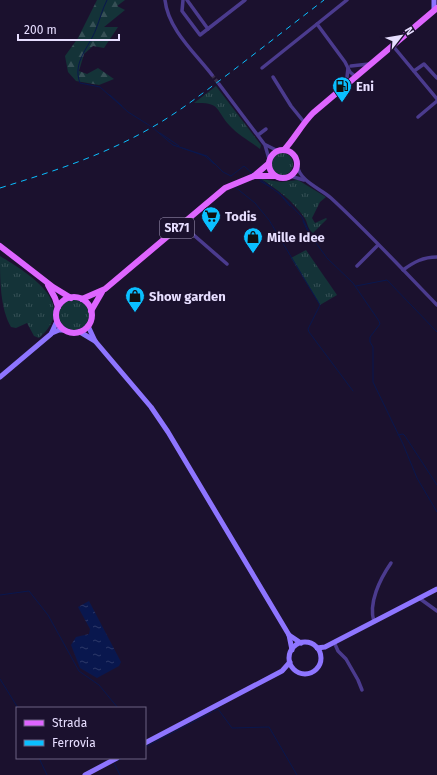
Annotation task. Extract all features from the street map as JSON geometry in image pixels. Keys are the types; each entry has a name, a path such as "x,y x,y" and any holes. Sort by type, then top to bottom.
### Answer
{"main road":[{"name":"SR71","path":"297,165 293,146 304,122 436,9"},
{"name":"SR71","path":"254,176 297,135"},
{"path":"281,150 295,156"},
{"path":"269,161 272,173 275,176"},
{"path":"290,176 297,165"},
{"name":"SR71","path":"88,326 92,319 92,311 97,298 105,289 225,188 254,176 275,176 283,178 290,176"},
{"path":"0,246 45,281 71,298"},
{"path":"45,281 53,293 58,307 57,320 65,330 72,333 80,332 88,326"},
{"name":"SR71","path":"71,298 82,299 105,289"},
{"path":"58,307 64,301 71,298"},
{"path":"82,299 88,304 92,311"}],"street":[{"path":"165,0 166,9 172,23 212,75"},
{"path":"183,0 182,11 200,35 246,0"},
{"path":"187,0 208,29"},
{"path":"262,68 347,0"},
{"path":"434,0 436,9"},
{"path":"317,24 356,77"},
{"path":"393,46 437,100 418,117"},
{"path":"350,67 373,62"},
{"path":"414,71 424,64 437,78"},
{"path":"338,92 346,79 350,67"},
{"path":"273,77 291,106 304,122"},
{"path":"218,84 265,145 269,161"},
{"path":"258,135 266,130"},
{"path":"265,145 281,150"},
{"path":"297,165 298,171 305,180"},
{"path":"290,176 305,180 341,205 437,305"},
{"path":"181,224 227,264"},
{"path":"357,266 378,244"},
{"path":"403,270 411,264 426,257 437,257"},
{"path":"51,334 57,320"},
{"path":"88,326 95,341 151,408 168,432 289,635 292,650 290,662 282,671"},
{"path":"0,377 51,334 59,330 65,330"},
{"path":"80,332 95,341"},
{"path":"374,622 371,612 382,576 391,563"},
{"path":"317,648 325,647 437,589"},
{"path":"418,598 437,611"},
{"path":"289,635 301,643 312,644 317,648 320,654 320,661 315,670 304,674 294,669 290,662"},
{"path":"334,642 338,652 346,659 362,690"},
{"path":"292,650 301,643"},
{"path":"320,654 325,647"},
{"path":"146,742 282,671 294,669"},
{"path":"85,775 115,759"}],"green space":[{"path":"97,0 125,0 117,6 125,10 104,27 118,27 104,48 93,46 84,54 79,71 87,74 98,68 114,79 99,85 76,81 68,72 65,56 78,38"},
{"path":"216,86 261,145 260,149 233,129 217,108 209,104 194,103"},
{"path":"282,153 286,154 292,160 292,168 286,174 282,175 278,174 272,168 271,164 272,160 278,154"},
{"path":"261,179 281,182 298,180 326,197 320,202 312,218 315,223 326,218 327,219 313,233 304,217 295,206 279,191"},
{"path":"306,250 337,295 320,305 291,258"},
{"path":"0,256 24,271 35,280 52,302 54,313 50,325 39,338 34,336 27,323 16,328 11,327 7,319 1,293"},
{"path":"74,300 85,304 89,315 85,326 74,330 63,326 59,315 63,304"}],"water":[{"path":"89,601 121,662 119,666 97,678 80,668 71,645 76,637 89,634 90,629 78,607"}],"waterway":[{"path":"107,0 93,36 82,55 78,68 80,83 100,87 128,112 152,127 173,145 207,156 223,172 231,176"},
{"path":"110,95 122,106"},
{"path":"160,133 179,146"},
{"path":"182,148 205,156 214,164"},
{"path":"231,176 244,166 253,174"},
{"path":"260,179 281,195 302,217 311,236 327,258 353,283 379,321 380,324 370,337 370,342 373,347 373,382 403,444 417,478 437,512"},
{"path":"260,181 272,188"},
{"path":"235,187 255,203 269,220 320,305 308,329 309,332 353,391"},
{"path":"278,192 290,206"},
{"path":"303,221 310,236"},
{"path":"356,286 387,280 437,332"},
{"path":"398,435 403,434 405,436 437,485"},
{"path":"0,595 29,591 48,615 79,671 99,685 117,707"},
{"path":"0,679 17,707"},
{"path":"214,711 218,709 232,728 269,727 297,775"},
{"path":"146,746 212,712"},
{"path":"39,759 47,775"},
{"path":"116,761 121,759"},
{"path":"114,763 120,775"}],"tunnel":[{"path":"212,75 219,84"}],"railway":[{"path":"0,188 95,155 131,139 160,123 201,95 324,0"}],"place":[{"name":"Eni","path":"342,103"},
{"name":"Todis","path":"211,233"},
{"name":"Mille Idee","path":"253,254"},
{"name":"Show garden","path":"135,313"}]}
